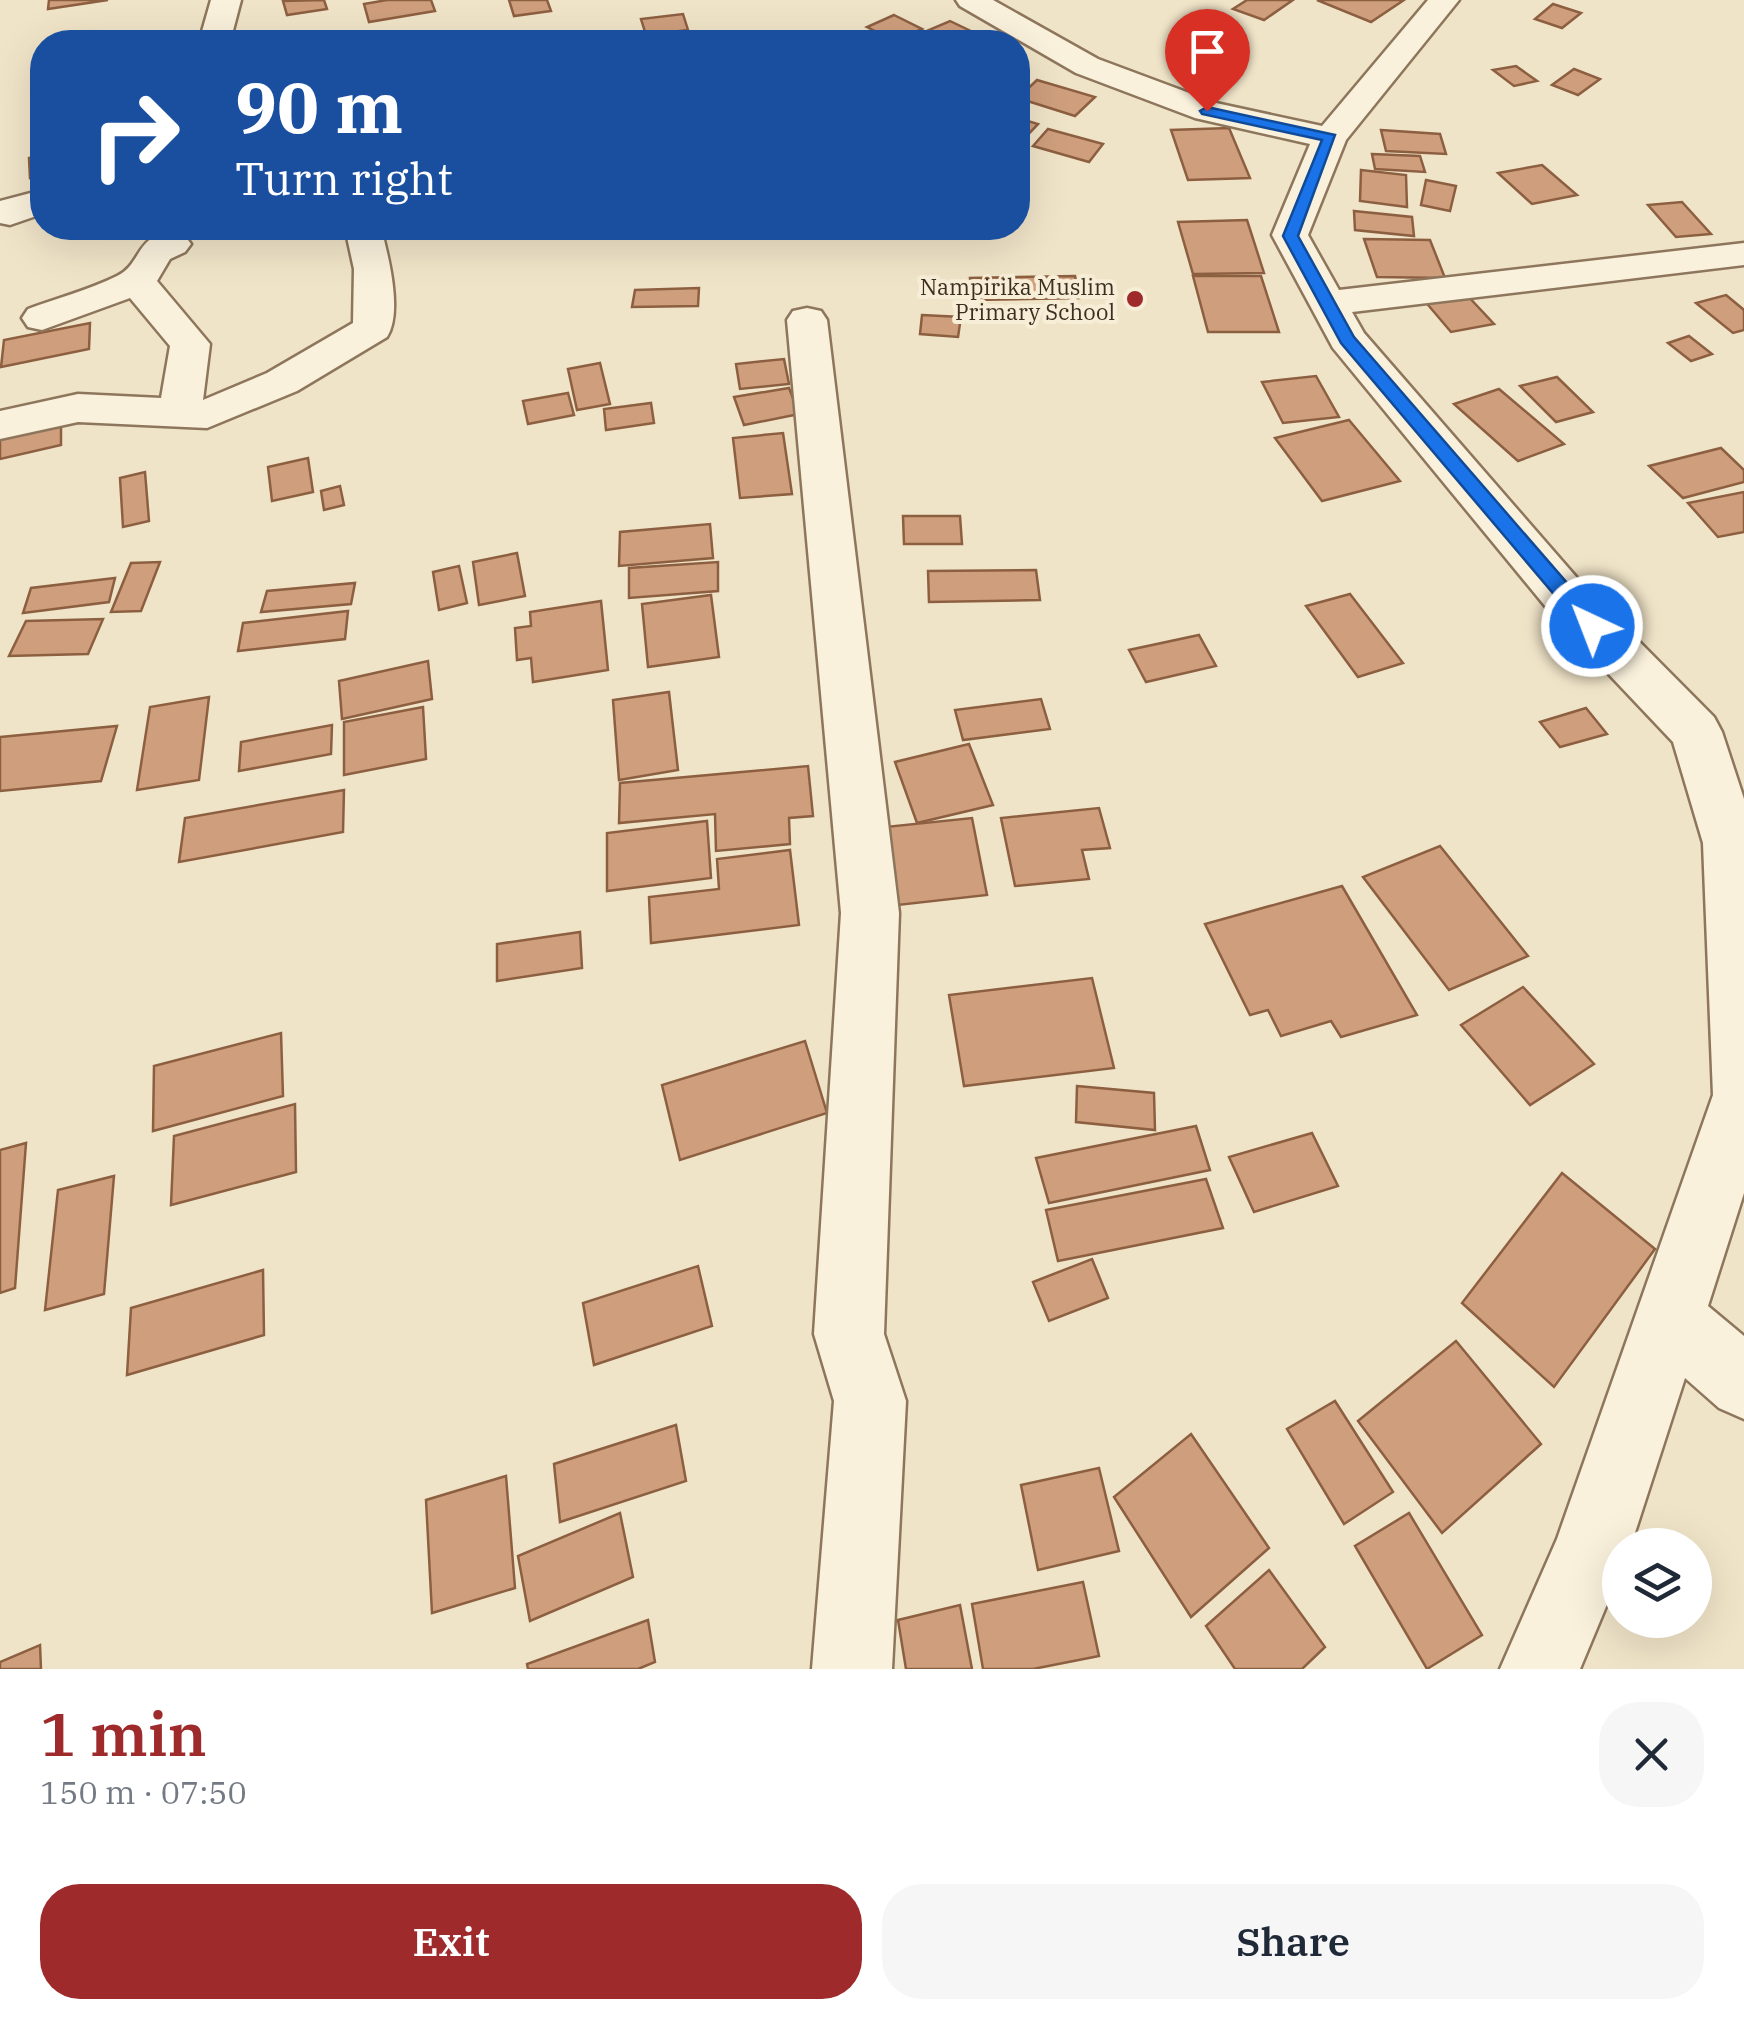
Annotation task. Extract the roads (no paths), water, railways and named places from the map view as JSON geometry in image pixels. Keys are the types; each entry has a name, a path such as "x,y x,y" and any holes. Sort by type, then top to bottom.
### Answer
{"street":[{"path":"218,30 226,0"},
{"path":"971,0 1024,30"},
{"path":"1444,0 1330,138 1290,236 1347,339 1567,600 1696,732 1744,766"},
{"path":"1030,34 1087,66 1207,111 1330,138"},
{"path":"0,212 10,214 30,206"},
{"path":"0,424 78,408 207,414 282,382 373,328 373,268 367,240"},
{"path":"42,318 137,282 156,251 172,244"},
{"path":"1327,303 1744,254"},
{"path":"137,282 190,344 180,413"},
{"path":"807,320 870,913 849,1334 870,1401 852,1669"},
{"path":"1540,1669 1592,1548 1744,1095 1731,843 1696,732"},
{"path":"1669,1318 1744,1383"}],"place":[{"name":"Nampirika Muslim Primary School","path":"1135,299"}]}
